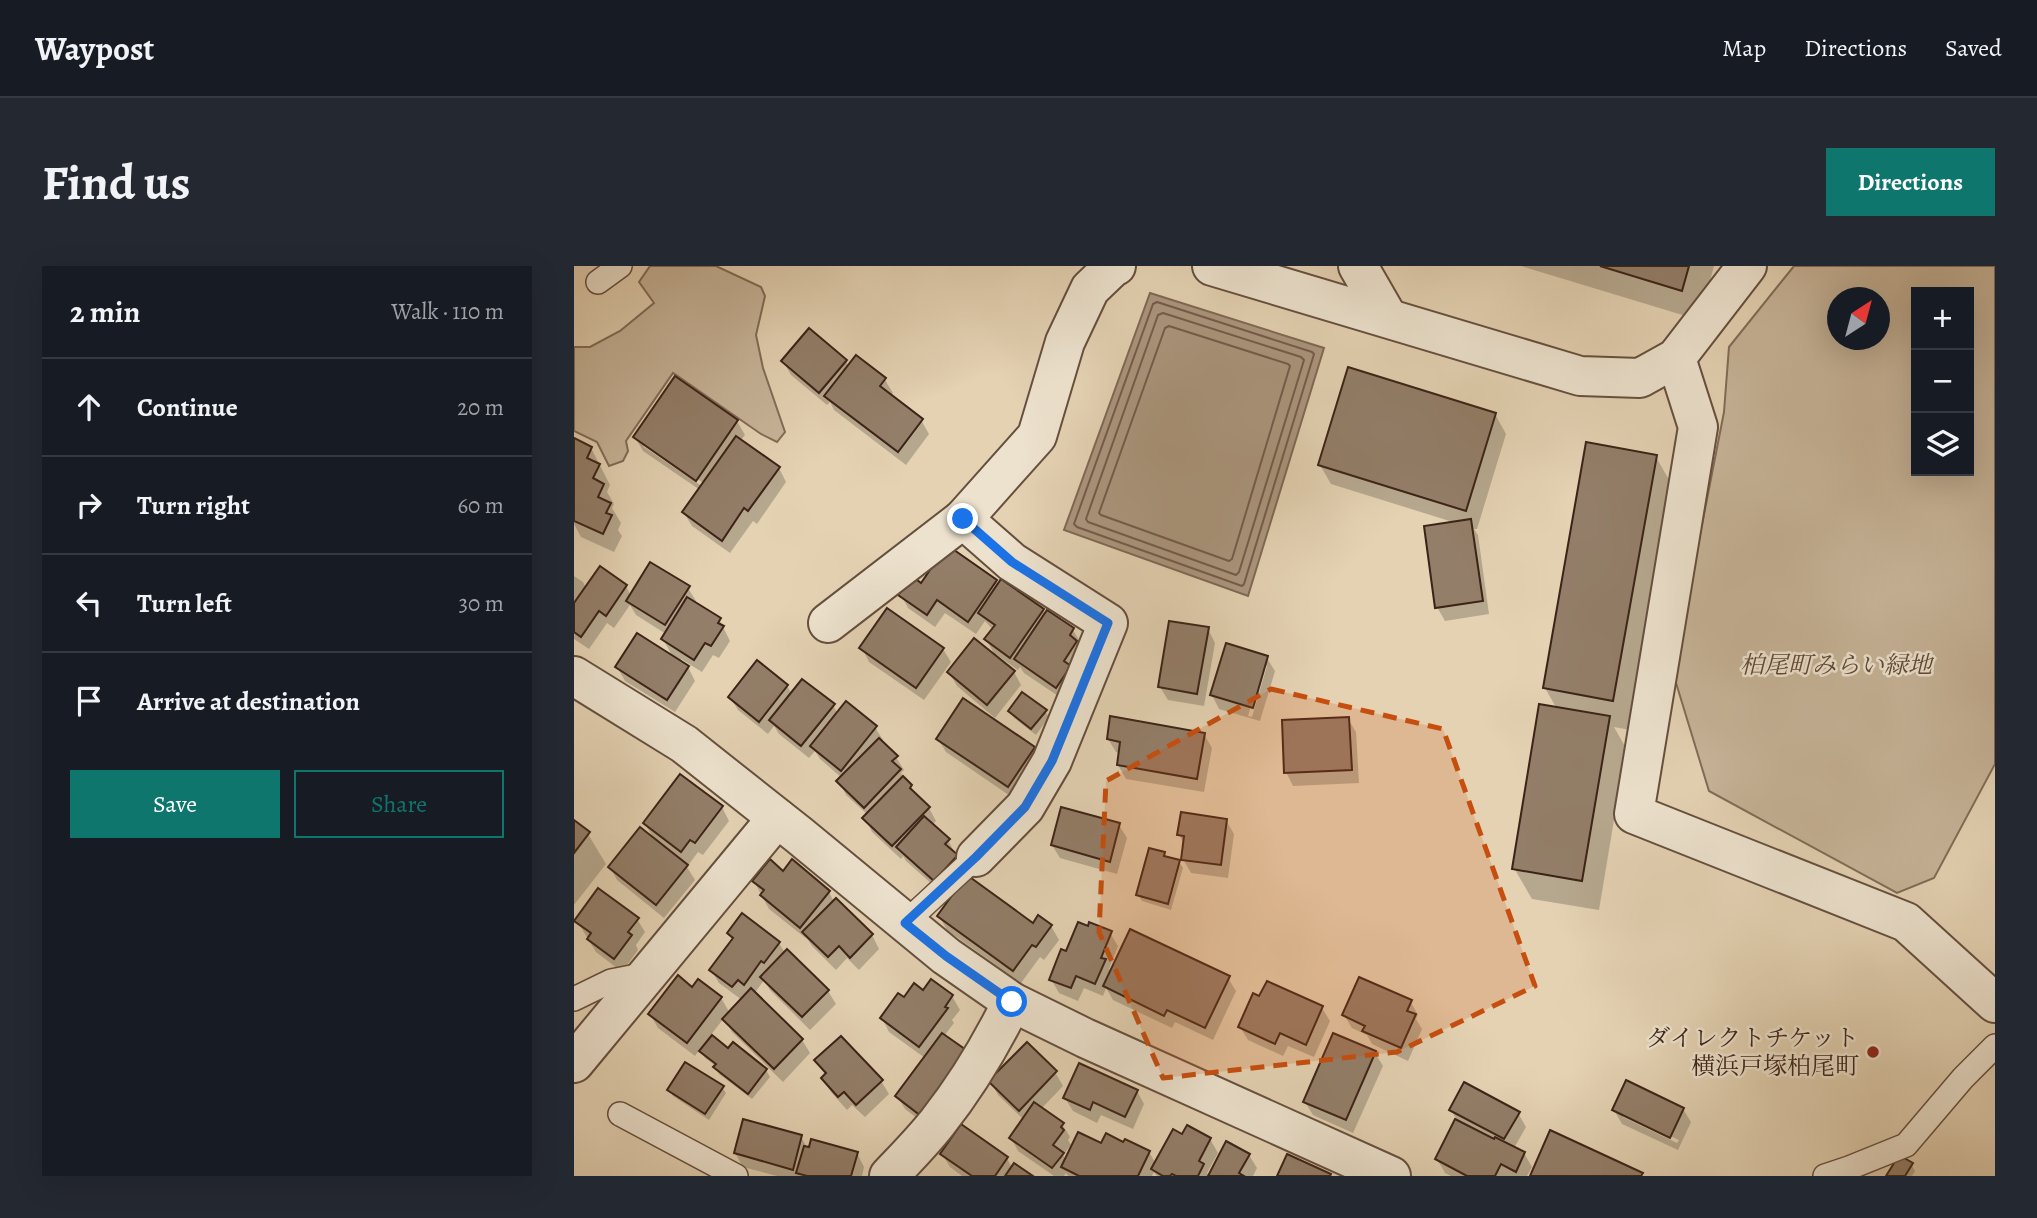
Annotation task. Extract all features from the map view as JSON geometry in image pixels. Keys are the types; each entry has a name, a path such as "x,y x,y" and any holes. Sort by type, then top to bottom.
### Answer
{"street":[{"path":"828,623 963,519 1037,436 1065,342 1090,289 1116,266"},
{"path":"1212,266 1580,376 1640,378 1676,358 1746,266"},
{"path":"1358,266 1388,318"},
{"path":"1676,358 1698,427 1634,814 1906,922 1995,1003"},
{"path":"963,519 1012,562 1108,623 1052,761 1025,807 976,857"},
{"path":"574,676 684,744 946,956 1012,1002 1085,1038 1391,1176"},
{"path":"578,1072 650,974 777,818"},
{"path":"889,1176 936,1125 970,1079 1012,1002"}],"lane":[{"path":"598,282 620,266"},
{"path":"905,923 976,857"},
{"path":"574,999 611,981 650,974"},
{"path":"1825,1176 1906,1145 1963,1077 1995,1046"},
{"path":"620,1114 736,1176"}],"highlighted area":[{"path":"1271,689 1443,729 1535,986 1397,1052 1163,1078 1099,932 1106,781"}],"green space":[{"path":"650,266 716,266 761,287 765,296 756,335 763,368 785,432 777,442 761,434 673,373 626,441 628,451 623,461 609,466 597,442 574,431 574,347 590,347 620,331 654,303 639,282"},
{"name":"柏尾町みらい緑地","path":"1794,266 1995,266 1995,764 1934,878 1897,893 1709,791 1673,673 1724,412 1729,347"}],"water":[{"path":"1150,293 1324,348 1248,596 1064,530"}],"building":[{"path":"1600,266 1689,266 1682,291"},
{"path":"809,328 847,360 819,393 781,361"},
{"path":"856,355 886,378 880,386 923,419 898,452 824,396"},
{"path":"1348,367 1496,413 1466,511 1318,465"},
{"path":"675,376 738,420 696,481 633,437"},
{"path":"736,436 780,467 748,511 744,508 722,541 682,512"},
{"path":"574,438 592,447 587,458 600,464 593,478 604,484 598,497 611,503 606,513 612,515 603,534 574,521"},
{"path":"1586,442 1657,455 1613,701 1543,688"},
{"path":"1471,519 1483,601 1435,608 1424,526"},
{"path":"947,545 997,580 968,622 937,600 927,615 898,595 912,576 921,583"},
{"path":"650,562 690,586 665,625 626,601"},
{"path":"600,566 627,585 606,616 599,611 581,637 574,632 574,603"},
{"path":"1001,579 1044,609 1010,658 984,639 995,625 978,613"},
{"path":"687,597 721,618 718,623 724,626 711,646 705,643 694,660 661,639"},
{"path":"887,608 944,648 916,688 859,648"},
{"path":"1047,610 1074,628 1070,635 1077,641 1064,661 1071,666 1056,688 1014,659"},
{"path":"1169,621 1209,627 1197,694 1158,687"},
{"path":"637,633 689,666 667,700 615,667"},
{"path":"974,638 1015,671 987,705 947,672"},
{"path":"1226,643 1268,656 1253,708 1210,695"},
{"path":"757,660 788,685 759,722 728,697"},
{"path":"802,679 835,704 801,746 769,720"},
{"path":"1022,692 1047,710 1031,729 1008,711"},
{"path":"963,698 1035,747 1008,787 936,739"},
{"path":"846,701 877,726 841,771 810,746"},
{"path":"1539,704 1610,716 1582,881 1512,869"},
{"path":"1110,716 1205,733 1197,779 1117,765 1120,742 1107,739"},
{"path":"1349,717 1352,770 1284,773 1282,720"},
{"path":"879,738 898,756 892,761 901,769 864,808 836,781"},
{"path":"680,774 723,806 695,843 690,840 681,852 643,823"},
{"path":"903,776 912,785 910,788 930,807 892,846 862,818"},
{"path":"1061,807 1120,823 1110,862 1051,845"},
{"path":"1181,812 1227,819 1221,865 1181,860 1184,836 1177,835"},
{"path":"924,816 950,839 945,844 958,855 934,881 896,847"},
{"path":"574,820 590,832 574,853"},
{"path":"640,827 688,865 656,905 608,867"},
{"path":"1149,848 1180,860 1168,904 1136,895"},
{"path":"770,859 783,871 792,859 830,891 800,928 760,895 764,890 752,881"},
{"path":"967,875 1033,923 1038,915 1052,925 1036,947 1032,945 1013,971 937,916"},
{"path":"598,888 639,918 628,932 632,935 614,959 587,939 591,933 574,921"},
{"path":"836,898 873,934 850,958 839,946 828,957 802,932"},
{"path":"742,913 780,942 764,963 761,961 744,985 738,980 732,987 709,970 733,938 727,933"},
{"path":"1078,922 1088,926 1089,922 1112,931 1101,958 1106,959 1095,984 1076,976 1071,988 1049,980 1061,949 1066,951"},
{"path":"1130,929 1230,976 1205,1028 1167,1010 1164,1016 1103,986"},
{"path":"787,949 829,990 802,1017 760,977"},
{"path":"678,975 692,987 698,979 722,997 687,1043 648,1014"},
{"path":"1359,977 1412,1000 1407,1011 1416,1014 1401,1048 1362,1031 1365,1026 1342,1015"},
{"path":"931,979 953,995 945,1007 948,1008 919,1047 880,1018 898,993 904,997 914,983 923,990"},
{"path":"1267,981 1323,1006 1306,1045 1280,1033 1275,1044 1238,1027 1253,993 1259,996"},
{"path":"751,988 803,1039 774,1069 722,1019"},
{"path":"942,1033 969,1052 921,1116 895,1096"},
{"path":"1333,1033 1376,1051 1346,1120 1303,1102"},
{"path":"712,1035 728,1048 733,1042 767,1069 748,1094 713,1067 716,1064 699,1051"},
{"path":"841,1036 883,1080 856,1105 844,1092 838,1097 821,1078 826,1073 814,1060"},
{"path":"1027,1042 1057,1071 1019,1111 988,1081"},
{"path":"685,1062 724,1086 705,1114 667,1090"},
{"path":"1079,1063 1138,1090 1125,1117 1093,1102 1090,1110 1063,1098"},
{"path":"1626,1080 1684,1108 1670,1138 1612,1110"},
{"path":"1464,1082 1520,1112 1504,1139 1449,1110"},
{"path":"1034,1102 1064,1123 1061,1127 1064,1130 1053,1145 1064,1153 1052,1168 1009,1138"},
{"path":"743,1119 802,1135 793,1170 734,1153"},
{"path":"1455,1119 1525,1152 1516,1172 1501,1164 1495,1176 1467,1176 1435,1159"},
{"path":"961,1124 1008,1157 995,1176 972,1176 940,1154"},
{"path":"1187,1125 1211,1138 1199,1161 1204,1164 1198,1176 1163,1176 1151,1169 1173,1129 1182,1134"},
{"path":"1550,1130 1643,1173 1641,1176 1530,1176"},
{"path":"1078,1132 1101,1143 1106,1133 1150,1151 1138,1176 1079,1176 1061,1167"},
{"path":"811,1139 858,1152 851,1176 807,1176 796,1173 804,1146 809,1147"},
{"path":"1226,1141 1250,1154 1239,1173 1244,1176 1208,1176"},
{"path":"1287,1154 1331,1174 1277,1176"},
{"path":"1899,1155 1913,1163 1905,1176 1886,1176"},
{"path":"1014,1163 1033,1176 1005,1176"}],"place":[{"name":"ダイレクトチケット 横浜戸塚柏尾町","path":"1873,1052"}],"route":[{"path":"963,519 1012,562 1108,623 1052,761 1025,807 905,923 946,956 1012,1002"}]}
